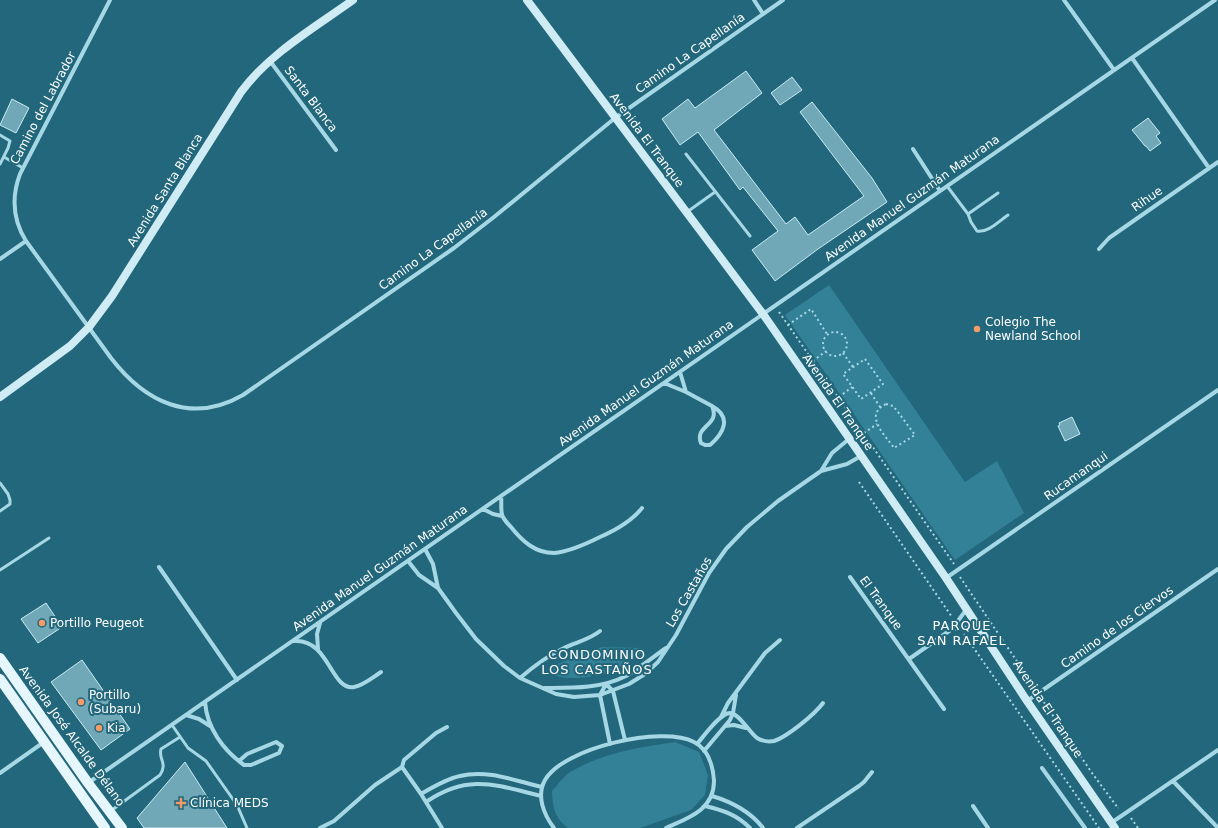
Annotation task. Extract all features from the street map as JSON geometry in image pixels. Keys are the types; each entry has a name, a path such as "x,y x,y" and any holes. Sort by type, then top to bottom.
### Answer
{"main road":[{"name":"Avenida Santa Blanca","path":"0,397 70,346 89,327 112,296 241,92 257,72 269,61 353,0"},
{"name":"Avenida El Tranque","path":"527,0 763,314 946,578 1027,702 1113,826"},
{"name":"Avenida José Alcalde Délano","path":"0,658 88,783 122,828"},
{"name":"Avenida José Alcalde Délano","path":"0,679 105,828"}],"street":[{"name":"Camino del Labrador","path":"89,327 26,241 18,226 14,209 14,191 16,182 23,168 110,0"},
{"path":"754,0 763,14"},
{"name":"Camino La Capellanía","path":"89,327 126,376 141,390 156,399 174,406 192,409 211,408 229,403 250,390 454,248 494,218 615,118 783,0"},
{"path":"1064,0 1114,70"},
{"name":"Avenida Manuel Guzmán Maturana","path":"88,783 1215,0"},
{"path":"1132,58 1209,168"},
{"name":"Santa Blanca","path":"269,61 336,150"},
{"path":"913,149 940,191"},
{"name":"Rihue","path":"1099,249 1109,238 1218,162"},
{"path":"0,259 26,241"},
{"path":"680,372 686,392"},
{"path":"664,383 686,392 712,406 722,414 724,423 722,431 716,440 710,445 705,445 701,443 699,438 701,432 714,417 715,412 712,406"},
{"name":"Rucamanqui","path":"946,578 1218,390"},
{"name":"Los Castaños","path":"821,471 832,453 850,439"},
{"name":"Los Castaños","path":"408,561 419,575 438,588 462,622 476,638 504,666 520,678 549,692 564,696 600,695 629,684 645,674 658,662 676,635 708,573 731,543 762,513 821,471 847,464 861,456"},
{"path":"501,496 502,516 521,540 533,548 545,552 555,553 591,541 616,530 635,517 642,508"},
{"path":"483,509 493,514 502,516"},
{"name":"Los Castaños","path":"425,549 433,564 438,588"},
{"path":"159,567 236,680"},
{"name":"Camino de los Ciervos","path":"1027,702 1218,569"},
{"name":"El Tranque","path":"850,577 910,659 944,709"},
{"path":"910,659 958,625 966,610"},
{"path":"318,650 317,634 320,622"},
{"path":"958,625 977,627"},
{"path":"520,678 549,656 573,644 588,639 600,631"},
{"path":"697,744 720,717 766,653 780,640"},
{"path":"293,641 311,644 318,650 342,684 353,687 364,683 381,672"},
{"name":"Los Castaños","path":"542,688 582,688 606,684 630,673 667,647"},
{"path":"610,744 600,695 606,684 613,691 625,740"},
{"path":"704,750 725,726 733,713 736,695"},
{"path":"205,702 210,726 224,746 238,761 244,765 251,765 279,753 282,746 276,742 247,754 238,761"},
{"path":"720,717 727,713 733,713 756,737 763,741 772,741 777,740 812,715 823,703"},
{"path":"186,715 199,719 210,726"},
{"path":"725,726 734,725 746,728"},
{"path":"442,828 402,767 402,762 436,733 447,727"},
{"path":"554,828 544,812 541,796 542,788 549,774 560,764 588,751 625,740 649,737 688,739 704,750 710,761 714,785 712,796 705,806 690,817 666,828"},
{"path":"0,773 44,742"},
{"path":"1113,826 1173,781 1218,750"},
{"path":"320,828 331,823 379,782 402,767"},
{"path":"1042,768 1085,828"},
{"path":"797,828 859,786 872,772"},
{"path":"421,794 452,778 468,774 489,775 542,788"},
{"path":"1173,781 1218,828"},
{"path":"426,802 449,789 474,783 489,784 541,796"},
{"path":"712,796 730,802 741,808 752,816 763,828"},
{"path":"705,806 716,808 733,815 750,828"},
{"path":"973,806 988,828"}],"lane":[{"path":"0,135 10,141 0,164"},
{"path":"686,154 750,236"},
{"path":"4,157 23,168"},
{"path":"947,186 968,214 970,222 977,232 982,232 1008,215"},
{"path":"686,212 715,192"},
{"path":"968,214 998,193"},
{"path":"0,483 10,500 10,504 0,511"},
{"path":"0,570 49,538"},
{"path":"172,725 188,748 206,761 237,805 247,828"},
{"path":"110,812 160,775 164,764 160,753 161,749 180,737"}],"path":[{"path":"788,325 811,309 828,334"},
{"path":"835,331 843,334 847,342 846,350 843,353 836,356 828,354 824,348 823,340 828,334 835,331"},
{"path":"813,361 826,351"},
{"path":"843,353 853,367"},
{"path":"865,358 883,384 861,400 843,374 853,367 865,358"},
{"path":"838,397 852,387"},
{"path":"871,393 880,407"},
{"path":"886,404 892,406 915,435 894,448 877,424 875,417 876,412 880,407 886,404"},
{"path":"864,433 877,424"},
{"path":"859,482 1099,828"}],"shaded area":[{"path":"829,285 965,482 997,461 1024,513 955,560 785,315"},
{"path":"602,647 641,648 641,654 617,669 594,676 571,678 550,674 557,664"},
{"path":"675,742 699,752 708,775 705,795 691,810 640,828 568,828 557,816 552,791 569,773 609,755"}],"building":[{"path":"746,71 762,93 714,130 786,224 795,217 808,235 864,196 800,112 812,102 872,178 887,202 818,249 775,281 752,250 778,231 743,187 740,190 698,132 680,145 662,119 688,99 695,108"},
{"path":"792,77 802,90 780,105 771,93"},
{"path":"12,99 29,108 16,133 0,125"},
{"path":"1148,118 1160,133 1156,136 1161,143 1150,151 1132,130"},
{"path":"1072,417 1080,434 1065,441 1058,426 1060,425 1059,423"},
{"name":"Portillo Peugeot","path":"46,603 62,627 38,643 21,619"},
{"path":"82,660 130,729 101,750 51,682"},
{"name":"Clínica MEDS","path":"185,762 227,828 144,828 137,818"}],"place":[{"name":"Colegio The Newland School","path":"977,329"},
{"name":"Portillo Peugeot","path":"42,623"},
{"name":"Portillo (Subaru)","path":"81,702"},
{"name":"Kia","path":"99,728"},
{"name":"Clínica MEDS","path":"181,803"}],"district":[{"name":"PARQUE SAN RAFAEL","path":"962,632"},
{"name":"CONDOMINIO LOS CASTAÑOS","path":"597,662"}]}
